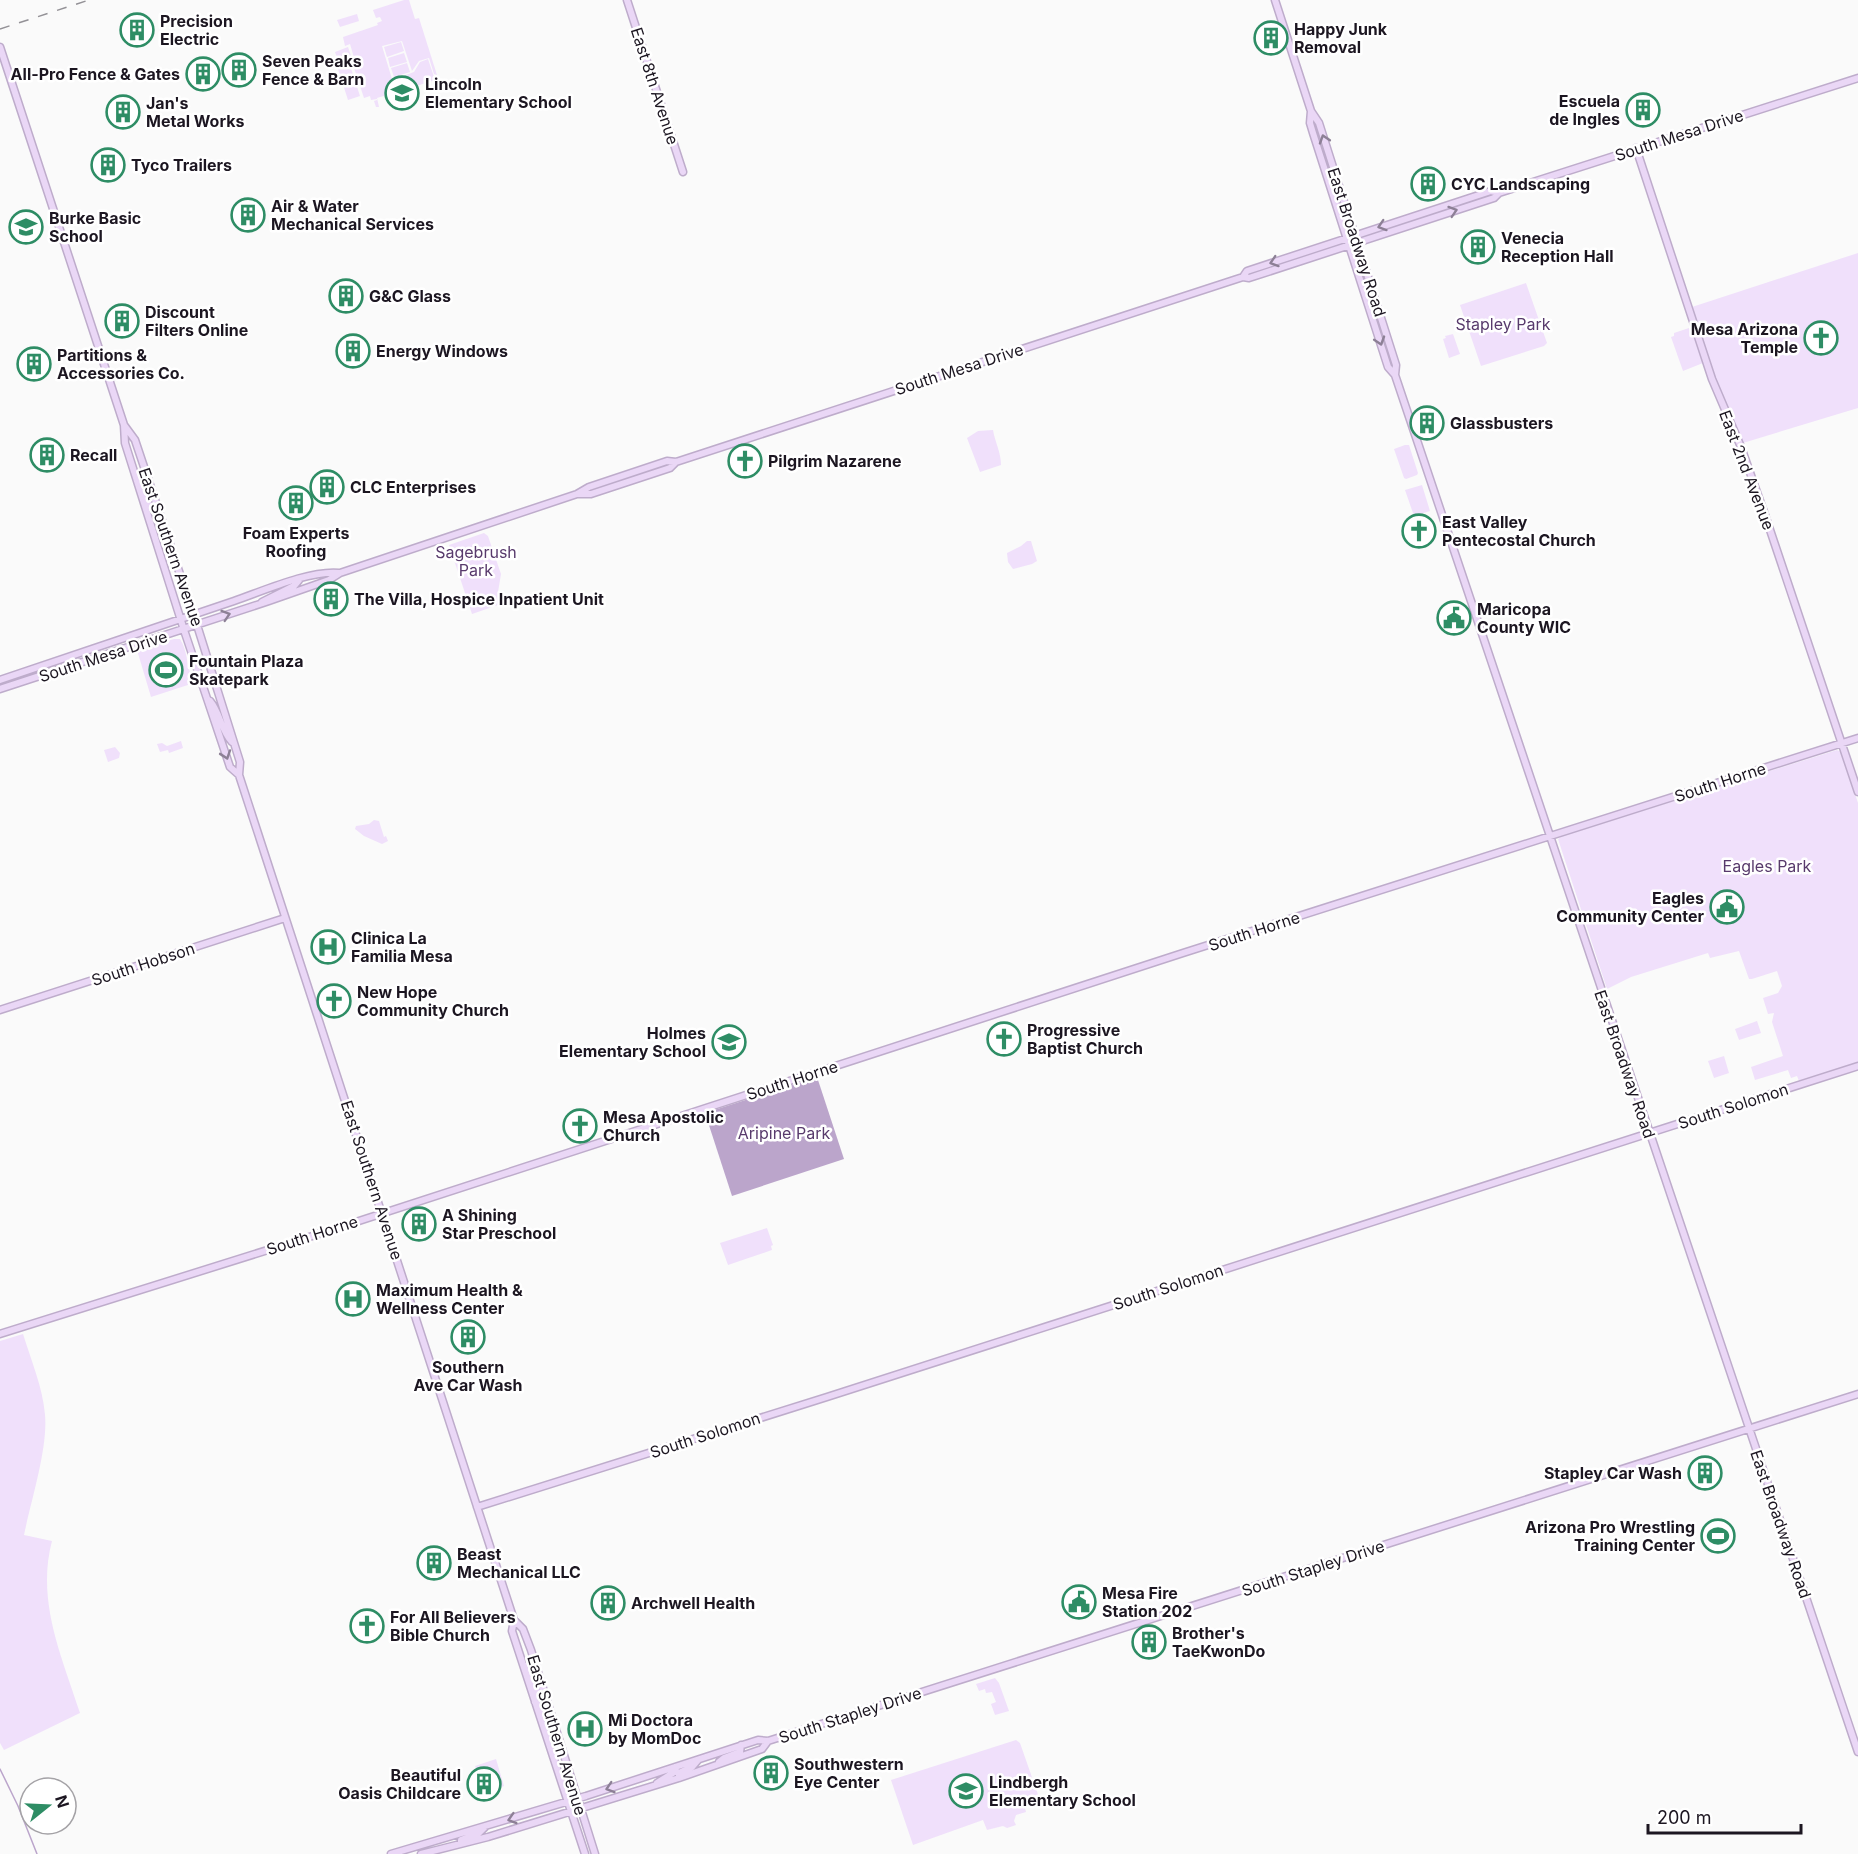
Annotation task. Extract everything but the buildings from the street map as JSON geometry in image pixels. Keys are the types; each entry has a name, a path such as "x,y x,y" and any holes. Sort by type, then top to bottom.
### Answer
{"main road":[{"name":"East 8th Avenue","path":"627,0 682,172"},
{"name":"East Broadway Road","path":"1275,0 1311,111 1319,123 1350,236 1396,365 1395,375 1858,1752"},
{"name":"East Southern Avenue","path":"0,47 124,424 135,440 194,614 240,762 239,775 285,918 514,1620 523,1629 595,1854"},
{"name":"South Mesa Drive","path":"0,689 259,605 326,581 340,573 577,494 591,494 670,468 676,462 1243,277 1249,278 1494,198 1499,193 1636,148 1858,78"},
{"name":"East 2nd Avenue","path":"1636,148 1712,379 1758,494 1858,792"},
{"name":"South Mesa Drive","path":"1243,277 1247,270 1350,236 1491,191 1499,193"},
{"name":"East Southern Avenue","path":"124,424 124,443 180,618 230,767 239,775"},
{"path":"132,469 138,474 149,505 152,509 159,510"},
{"name":"South Mesa Drive","path":"0,680 180,618 325,572 340,573"},
{"path":"259,605 266,598 294,586 300,580"},
{"path":"207,699 234,745"},
{"name":"South Horne","path":"0,1334 1858,738"},
{"name":"South Hobson","path":"0,1010 285,918"},
{"name":"South Solomon","path":"477,1507 1858,1066"},
{"name":"South Stapley Drive","path":"391,1854 486,1827 741,1745 758,1740 768,1741 1858,1394"},
{"name":"East Southern Avenue","path":"514,1620 512,1631 585,1854"},
{"path":"521,1658 528,1665 539,1697 546,1698"},
{"path":"535,1702 542,1707 549,1726 557,1734"},
{"name":"South Stapley Drive","path":"421,1854 488,1838 679,1778 762,1749 768,1741"},
{"path":"717,1765 724,1758 740,1752 741,1745"},
{"path":"679,1778 679,1773 693,1767 699,1760"},
{"path":"655,1785 674,1774 675,1767"},
{"path":"461,1844 461,1840 479,1833 486,1827"}],"green space":[{"path":"409,0 415,19 419,18 437,75 434,74 429,58 419,61 412,71 402,41 382,46 392,79 396,78 400,91 377,98 379,107 376,107 374,101 377,99 371,100 370,96 364,98 352,62 355,61 350,44 345,46 343,37 378,25 377,23 382,21 380,17 376,18 373,10"},
{"path":"357,14 359,21 340,27 337,20"},
{"path":"401,42 404,51 387,57 384,47"},
{"path":"348,47 352,59 339,63 335,52"},
{"path":"404,53 407,62 390,67 388,58"},
{"path":"428,59 435,80 407,89 403,76 414,72 420,62"},
{"path":"349,62 360,96 348,100 337,66"},
{"path":"407,63 410,72 394,77 391,68"},
{"path":"1858,253 1858,408 1743,443 1722,398 1692,307"},
{"name":"Stapley Park","path":"1526,283 1547,343 1544,346 1481,366 1460,305"},
{"path":"1689,328 1694,335 1703,363 1683,371 1671,337 1674,333"},
{"path":"1453,334 1460,354 1449,358 1443,339"},
{"path":"993,430 1001,465 980,472 967,438 978,431"},
{"path":"1409,445 1418,473 1406,479 1394,449"},
{"path":"1422,485 1430,511 1414,516 1405,490"},
{"name":"Sagebrush Park","path":"484,533 488,536 501,574 498,592 501,604 472,614 449,545"},
{"path":"1031,541 1037,561 1013,569 1008,562 1007,553"},
{"name":"Fountain Plaza Skatepark","path":"180,639 183,644 194,683 151,697 137,650"},
{"path":"181,741 183,748 169,753 168,750 160,752 157,744 162,743 167,746"},
{"path":"115,747 120,753 119,758 108,762 104,750"},
{"name":"Eagles Park","path":"1837,750 1841,752 1858,803 1858,1062 1799,1081 1797,1076 1791,1078 1788,1070 1755,1080 1751,1067 1783,1056 1772,1022 1774,1013 1768,1014 1763,998 1778,993 1782,986 1777,971 1749,979 1739,951 1710,958 1708,953 1631,977 1607,989 1558,839"},
{"path":"374,820 379,821 384,837 386,836 388,841 382,844 355,829 356,826 369,824"},
{"path":"1757,1021 1761,1033 1739,1040 1735,1029"},
{"path":"1724,1056 1729,1073 1714,1078 1708,1061"},
{"path":"767,1228 773,1245 772,1250 728,1265 720,1243"},
{"path":"23,1334 42,1395 45,1415 42,1459 24,1535 52,1541 47,1585 49,1607 59,1650 80,1713 4,1750 0,1743 0,1341"},
{"path":"995,1678 1009,1711 995,1715 991,1704 996,1702 992,1692 986,1693 985,1689 979,1691 976,1684"},
{"name":"Lindbergh Elementary School","path":"1016,1740 1020,1743 1041,1803 1025,1808 1026,1812 1016,1815 1014,1821 1016,1825 1007,1828 1003,1826 987,1830 983,1820 913,1845 891,1780"},
{"path":"496,1759 504,1786 496,1789 490,1774 480,1777 475,1766"}],"shaded area":[{"name":"Aripine Park","path":"814,1078 818,1080 844,1159 732,1196 705,1113"}],"waterway":[{"path":"0,1769 37,1854"}],"railway":[{"path":"0,29 89,0"}],"place":[{"name":"Precision Electric","path":"137,30"},
{"name":"Happy Junk Removal","path":"1271,38"},
{"name":"Seven Peaks Fence & Barn","path":"239,70"},
{"name":"All-Pro Fence & Gates","path":"203,74"},
{"name":"Lincoln Elementary School","path":"402,93"},
{"name":"Escuela de Ingles","path":"1643,110"},
{"name":"Jan's Metal Works","path":"123,112"},
{"name":"Tyco Trailers","path":"108,165"},
{"name":"CYC Landscaping","path":"1428,184"},
{"name":"Air & Water Mechanical Services","path":"248,215"},
{"name":"Burke Basic School","path":"26,227"},
{"name":"Venecia Reception Hall","path":"1478,247"},
{"name":"G&C Glass","path":"346,296"},
{"name":"Discount Filters Online","path":"122,321"},
{"name":"Mesa Arizona Temple","path":"1821,338"},
{"name":"Energy Windows","path":"353,351"},
{"name":"Partitions & Accessories Co.","path":"34,364"},
{"name":"Glassbusters","path":"1427,423"},
{"name":"Recall","path":"47,455"},
{"name":"Pilgrim Nazarene","path":"745,461"},
{"name":"CLC Enterprises","path":"327,487"},
{"name":"Foam Experts Roofing","path":"296,503"},
{"name":"East Valley Pentecostal Church","path":"1419,531"},
{"name":"The Villa, Hospice Inpatient Unit","path":"331,599"},
{"name":"Maricopa County WIC","path":"1454,618"},
{"name":"Fountain Plaza Skatepark","path":"166,670"},
{"name":"Eagles Community Center","path":"1727,907"},
{"name":"Clinica La Familia Mesa","path":"328,947"},
{"name":"New Hope Community Church","path":"334,1001"},
{"name":"Progressive Baptist Church","path":"1004,1039"},
{"name":"Holmes Elementary School","path":"729,1042"},
{"name":"Mesa Apostolic Church","path":"580,1126"},
{"name":"A Shining Star Preschool","path":"419,1224"},
{"name":"Maximum Health & Wellness Center","path":"353,1299"},
{"name":"Southern Ave Car Wash","path":"468,1337"},
{"name":"Stapley Car Wash","path":"1705,1473"},
{"name":"Arizona Pro Wrestling Training Center","path":"1718,1536"},
{"name":"Beast Mechanical LLC","path":"434,1563"},
{"name":"Mesa Fire Station 202","path":"1079,1602"},
{"name":"Archwell Health","path":"608,1603"},
{"name":"For All Believers Bible Church","path":"367,1626"},
{"name":"Brother's TaeKwonDo","path":"1149,1642"},
{"name":"Mi Doctora by MomDoc","path":"585,1729"},
{"name":"Southwestern Eye Center","path":"771,1773"},
{"name":"Beautiful Oasis Childcare","path":"484,1784"},
{"name":"Lindbergh Elementary School","path":"966,1791"}]}
